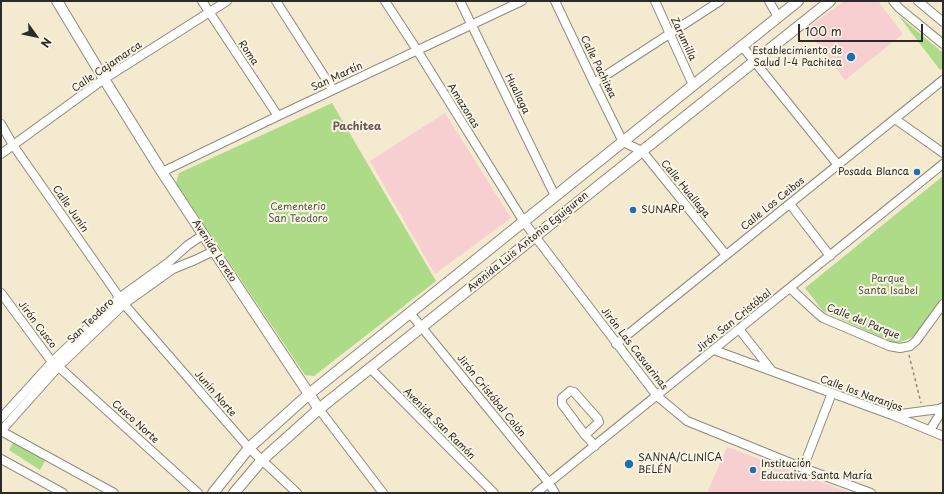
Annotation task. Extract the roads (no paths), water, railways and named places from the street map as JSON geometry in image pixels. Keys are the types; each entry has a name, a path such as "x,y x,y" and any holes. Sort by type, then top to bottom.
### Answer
{"main road":[{"name":"Avenida Loreto","path":"57,1 162,172 319,409"},
{"name":"Avenida Luis Antonio Eguiguren","path":"213,493 249,448 310,394 798,1"},
{"name":"Avenida Luis Antonio Eguiguren","path":"234,493 262,460 319,409 830,1"}],"street":[{"name":"Roma","path":"202,1 278,116"},
{"name":"Calle Cajamarca","path":"1,154 104,79 227,1"},
{"path":"276,1 333,90"},
{"name":"Amazonas","path":"385,1 524,222"},
{"name":"Huallaga","path":"460,1 555,196"},
{"name":"San Martín","path":"162,172 522,1"},
{"name":"Calle Pachitea","path":"555,1 623,142"},
{"name":"Zarumilla","path":"655,1 693,85"},
{"path":"594,83 720,1"},
{"path":"769,1 778,17"},
{"path":"893,1 899,8 943,44"},
{"path":"918,1 943,22"},
{"path":"742,46 838,165"},
{"name":"Calle Los Ceibos","path":"616,344 943,80"},
{"path":"895,119 943,153"},
{"name":"Calle Junín","path":"1,124 13,145 121,301"},
{"name":"Calle Huallaga","path":"623,142 642,151 726,255"},
{"name":"Jirón San Cristóbal","path":"536,493 943,164"},
{"path":"790,204 830,256"},
{"name":"Jirón Las Casuarinas","path":"524,222 657,396 687,421 803,468 871,493"},
{"name":"San Teodoro","path":"1,418 121,301 188,245 203,235"},
{"name":"San Teodoro","path":"121,301 173,269 214,251"},
{"name":"Calle del Parque","path":"790,288 818,314 828,321 889,346 900,348 910,346 916,341 943,304"},
{"name":"Jirón Cusco","path":"1,293 56,364"},
{"name":"Junín Norte","path":"121,301 249,448 297,493"},
{"name":"Jirón Cristóbal Colón","path":"410,313 555,493"},
{"path":"739,329 772,371"},
{"name":"Calle los Naranjos","path":"714,350 892,415 943,436"},
{"name":"San Teodoro","path":"1,431 56,364"},
{"name":"Cusco Norte","path":"56,364 198,493"},
{"name":"Avenida San Ramón","path":"370,368 494,493"},
{"path":"585,435 599,422 574,392 570,391 562,398 562,404 585,435 595,446"},
{"path":"803,468 832,393"},
{"path":"892,415 943,408"},
{"path":"930,430 943,408"},
{"name":"Avenida Loreto","path":"319,409 383,493"},
{"path":"1,431 114,493"},
{"path":"1,459 63,493"}],"place":[{"name":"Establecimiento de Salud I-4 Pachitea","path":"851,57"},
{"name":"Posada Blanca","path":"917,172"},
{"name":"SUNARP","path":"633,210"},
{"name":"SANNA/CLINICA BELÉN","path":"629,464"},
{"name":"Institución Educativa Santa María","path":"753,470"}],"district":[{"name":"Pachitea","path":"357,127"}],"park label":[{"name":"Cementerio San Teodoro","path":"298,212"},
{"name":"Parque Santa Isabel","path":"888,284"}]}
